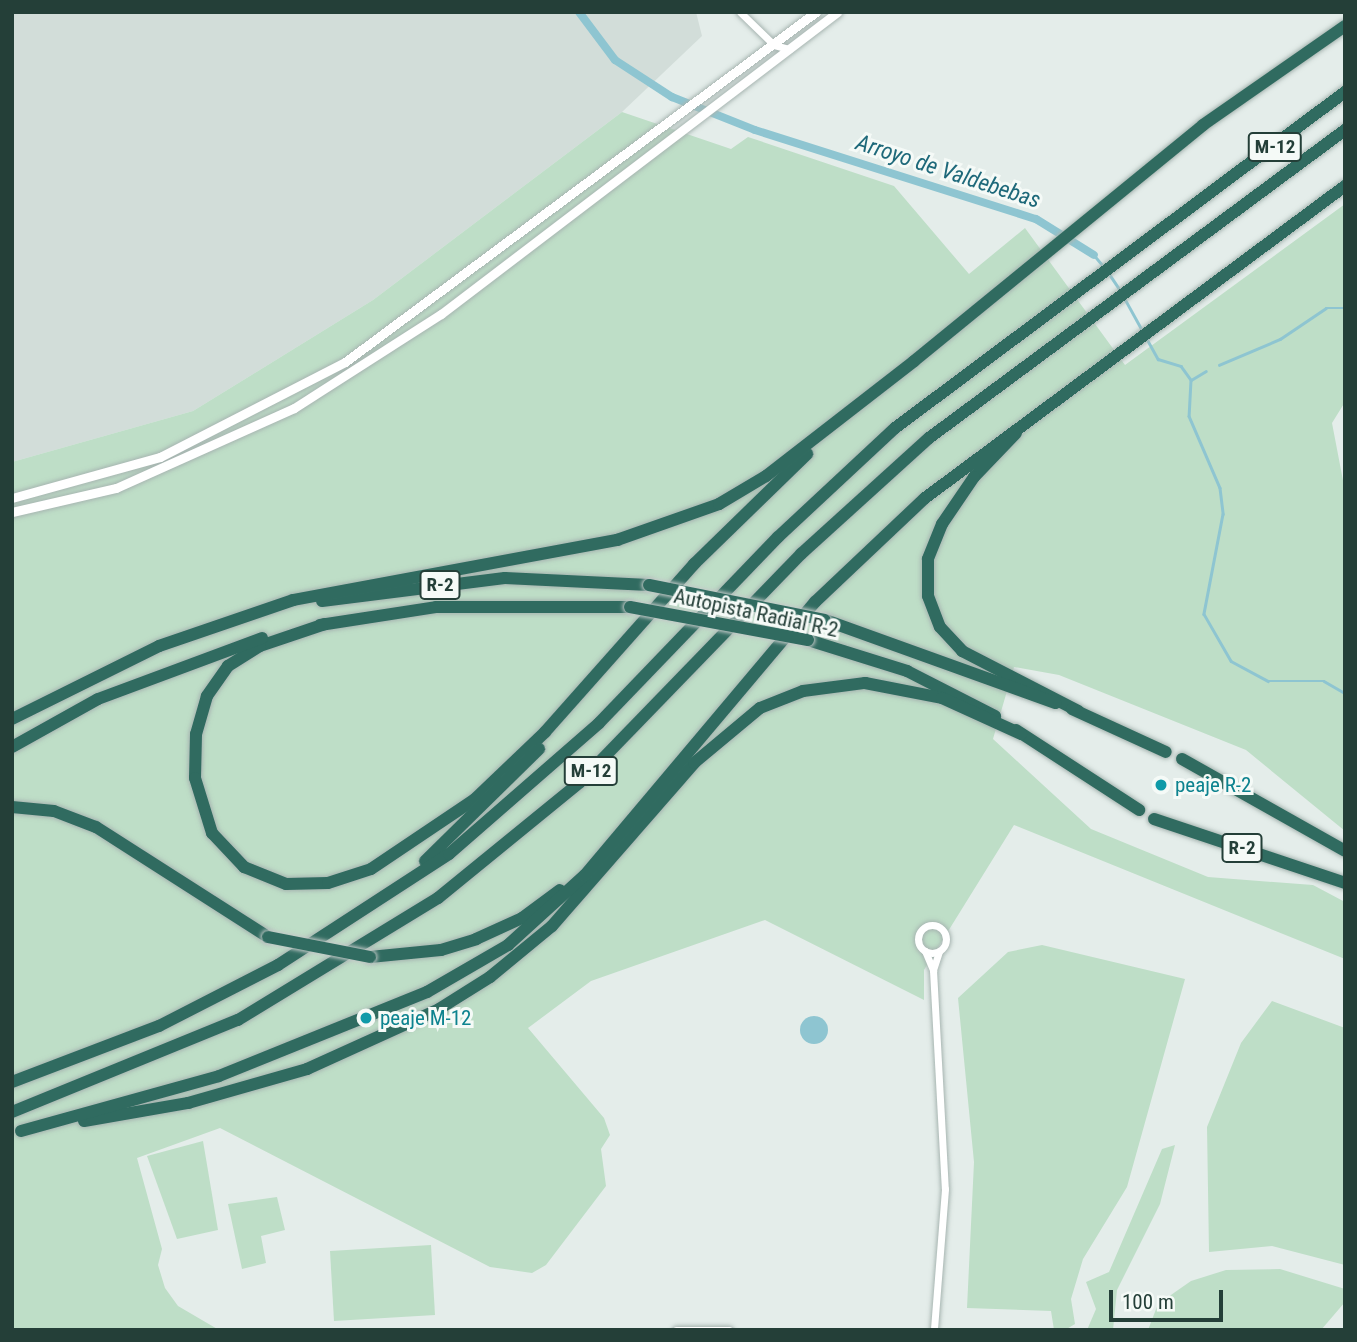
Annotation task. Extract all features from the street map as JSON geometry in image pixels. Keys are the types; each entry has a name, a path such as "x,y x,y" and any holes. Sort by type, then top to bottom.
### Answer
{"highway":[{"path":"233,619 361,583 604,543 685,519 766,476 914,361 1102,205 1345,26"},
{"name":"M-12","path":"12,1082 159,1026 321,938 505,809 599,723 841,475 1074,292 1204,200 1345,92"},
{"name":"M-12","path":"12,1112 238,1020 438,898 580,782 865,493 1092,316 1345,130"},
{"path":"17,1131 219,1076 438,987 542,916 628,822 853,564 965,464 1185,307 1345,186"},
{"path":"326,624 260,646 228,666 207,696 196,734 195,778 212,833 244,867 286,884 355,875 439,827 520,757 752,506 914,361"},
{"path":"1058,396 964,489 937,534 926,577 933,613 957,648 1079,711"},
{"name":"Autopista Radial R-2","path":"233,619 358,594 505,578 649,585 825,620 1079,711 1166,752"},
{"name":"Autopista Radial R-2","path":"326,624 474,605 630,607 808,640 907,671 976,701 1021,734 1139,810"},
{"name":"R-2","path":"12,719 97,673 233,619"},
{"name":"R-2","path":"12,747 99,699 174,668 326,624"},
{"path":"321,938 479,814 635,631"},
{"path":"17,1131 252,1087 307,1069 439,1009 490,977 552,926 727,732 803,691 865,683 913,689 1021,734"},
{"name":"R-2","path":"1182,759 1345,851"},
{"path":"12,807 54,811 96,827 268,937 370,957 441,950 522,918 568,883 628,822"},
{"name":"R-2","path":"1154,819 1345,883"}],"street":[{"path":"740,12 774,45 789,49"},
{"path":"12,498 160,457 286,397 431,304 817,12"},
{"path":"12,512 116,488 294,408 441,314 837,12"},
{"path":"933,970 946,934 930,924 917,938 933,970 945,1189 934,1330"},
{"path":"925,951 939,951"},
{"path":"676,1330 729,1330"}],"shaded area":[{"path":"12,12 696,12 702,36 622,112 373,300 193,411 12,462"}],"green space":[{"path":"622,112 731,149 748,137 894,186 969,274 1025,228 1125,365 1345,204 1345,402 1332,423 1345,491 1345,831 1246,750 1059,675 1014,667 993,739 1091,829 1208,877 1313,885 1345,902 1345,959 1014,825 924,970 924,1000 765,920 591,981 528,1028 604,1118 610,1135 601,1149 606,1186 546,1265 532,1273 490,1267 220,1128 137,1158 162,1249 158,1265 165,1288 178,1306 219,1330 12,1330 12,462 193,411 373,300"},
{"path":"1042,945 1185,979 1127,1187 1083,1259 1071,1299 1075,1324 1065,1330 1054,1330 1051,1311 967,1308 974,1162 958,998 1008,952"},
{"path":"1272,1001 1345,1028 1345,1265 1272,1246 1209,1252 1207,1127 1241,1043"},
{"path":"203,1141 218,1230 177,1239 147,1156"},
{"path":"1175,1145 1160,1204 1117,1290 1113,1330 1087,1330 1096,1309 1086,1282 1109,1272 1162,1149"},
{"path":"277,1197 285,1230 261,1236 266,1263 242,1269 228,1204"},
{"path":"431,1245 435,1315 334,1321 330,1251"},
{"path":"1280,1269 1345,1289 1345,1302 1321,1330 1148,1330 1158,1304 1191,1281 1226,1270"}],"water":[{"path":"814,1016 824,1020 828,1030 824,1040 814,1044 804,1040 800,1030 804,1020"}],"waterway":[{"name":"Arroyo de Valdebebas","path":"579,12 615,60 672,97 755,130 1036,219 1094,255"},
{"name":"Arroyo de Valdebebas","path":"1094,255 1104,267"},
{"name":"Arroyo de Valdebebas","path":"1108,272 1120,290"},
{"name":"Arroyo de Valdebebas","path":"1125,299 1142,330"},
{"path":"1219,365 1280,339 1326,308 1345,308"},
{"name":"Arroyo de Valdebebas","path":"1147,339 1158,359 1181,366 1191,380 1189,416 1220,488 1223,514 1204,614 1231,661 1268,681 1324,681 1345,693"},
{"path":"1191,380 1206,371"}],"place":[{"name":"peaje R-2","path":"1161,785"},
{"name":"peaje M-12","path":"366,1018"}]}
